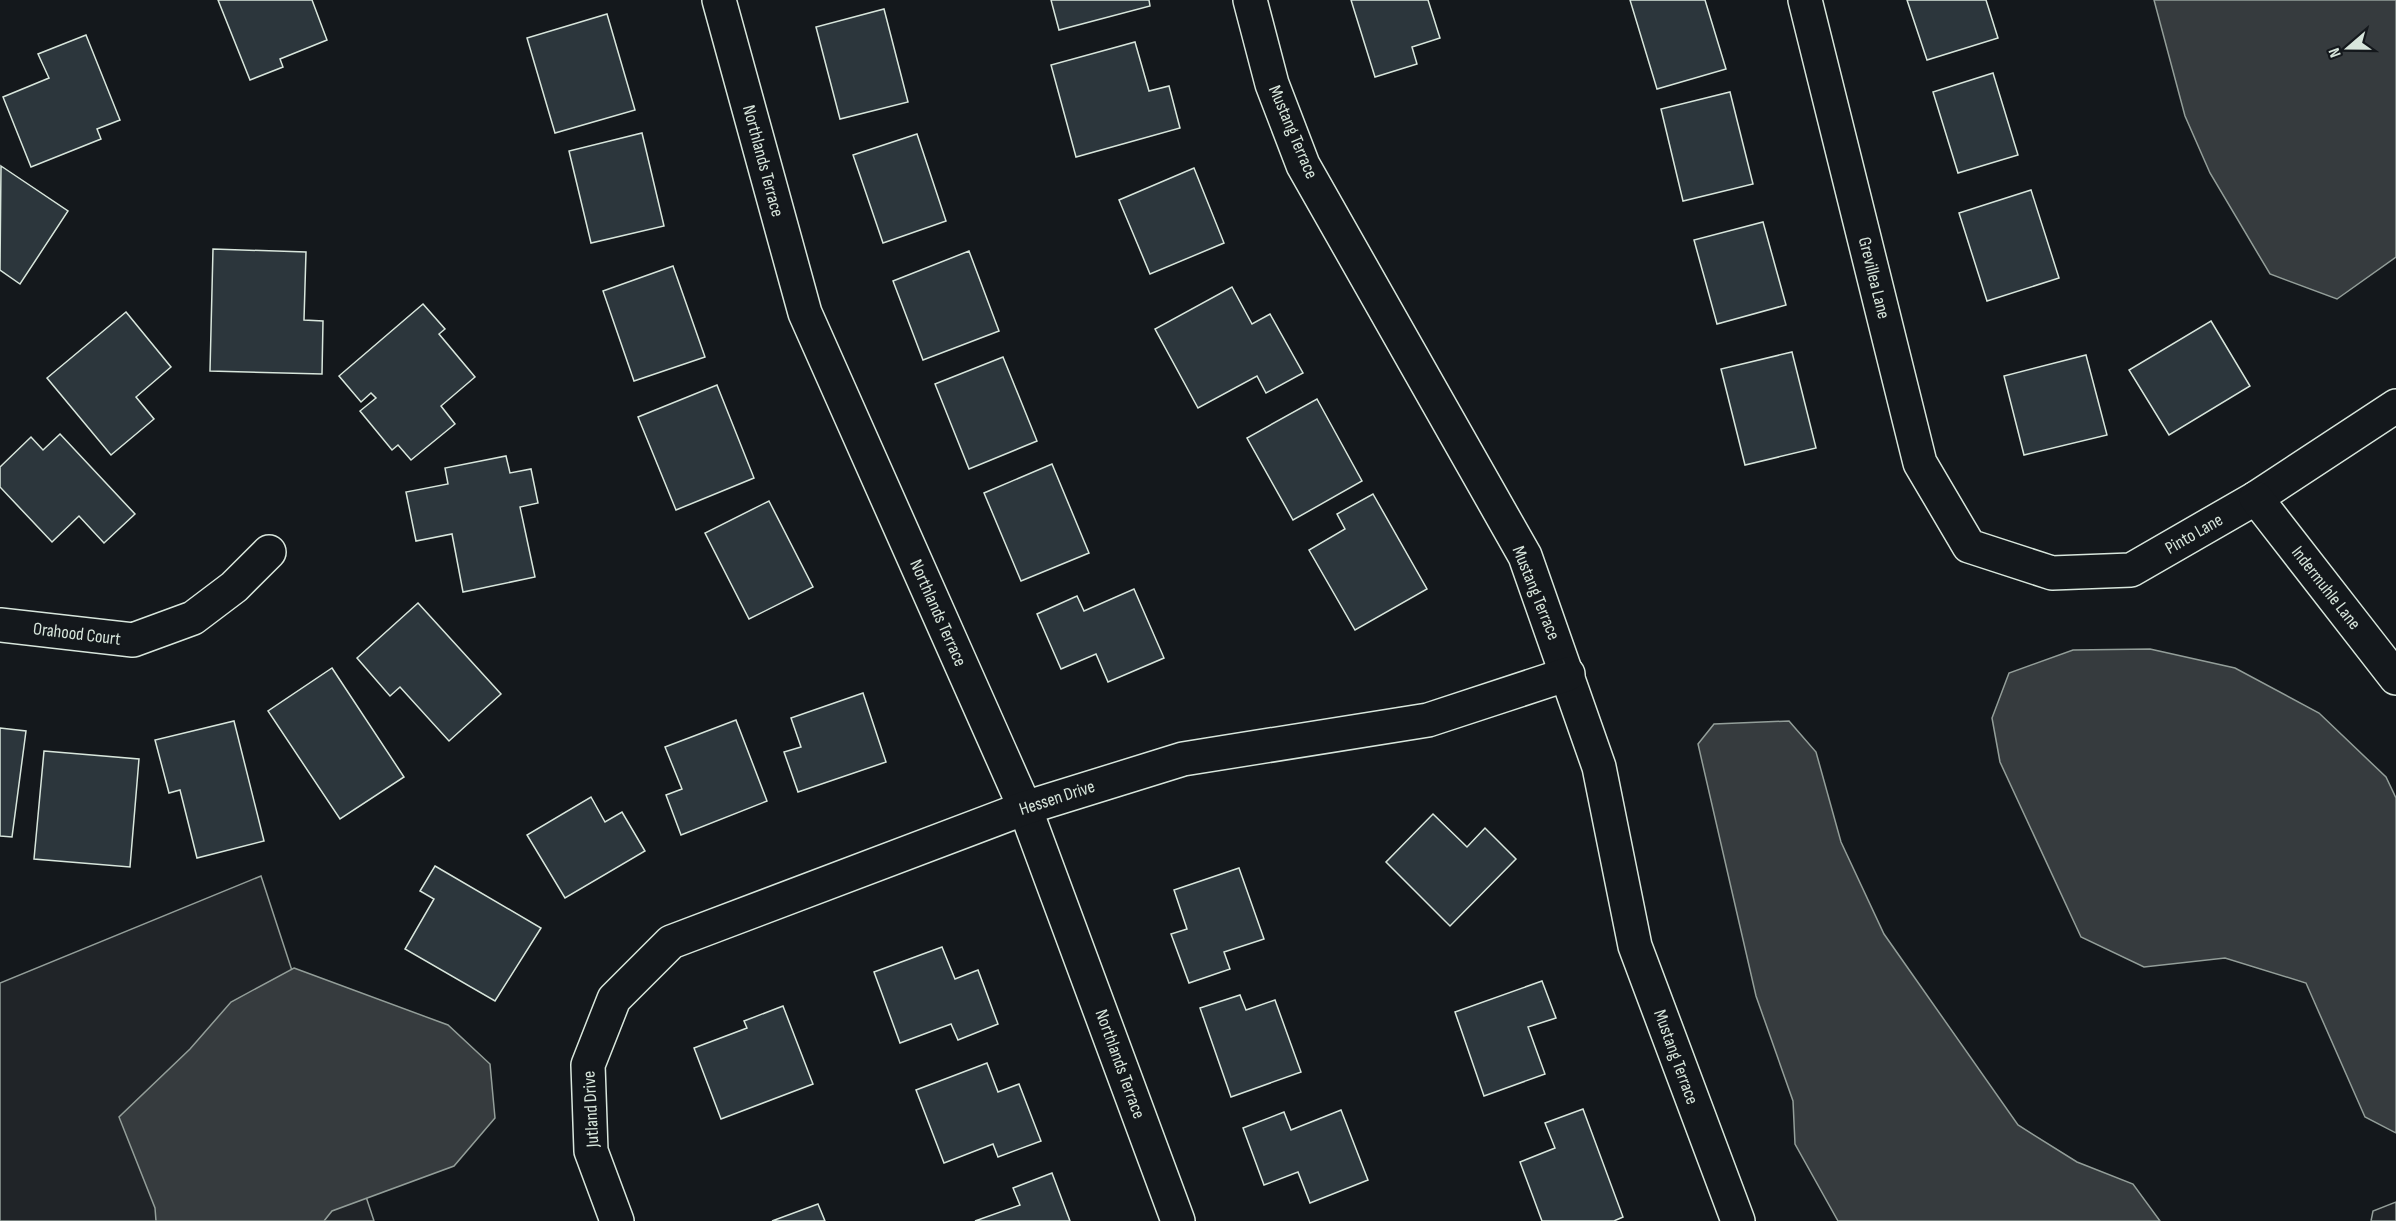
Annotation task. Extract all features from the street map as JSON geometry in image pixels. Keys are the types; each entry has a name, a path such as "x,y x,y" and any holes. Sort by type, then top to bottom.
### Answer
{"street":[{"name":"Northlands Terrace","path":"719,0 805,313 1025,808 1178,1221"},
{"name":"Mustang Terrace","path":"1250,0 1272,84 1303,165 1525,556 1599,767 1635,946 1738,1221"},
{"name":"Grevillea Lane","path":"1805,0 1920,463 1970,546"},
{"name":"Pinto Lane","path":"1970,546 2052,573 2131,570 2256,498 2396,406"},
{"name":"Indermuhle Lane","path":"2256,498 2396,678"},
{"name":"Orahood Court","path":"0,625 133,640 193,618 234,587 269,552"},
{"name":"Hessen Drive","path":"600,1031 614,999 671,942 1025,808 1183,759 1428,720 1568,674"},
{"name":"Jutland Drive","path":"600,1031 588,1065 591,1151 617,1221"}],"shaded area":[{"path":"2154,0 2396,0 2396,257 2337,299 2270,274 2210,173 2185,116"},
{"path":"2150,649 2235,668 2319,713 2386,777 2396,798 2396,1133 2365,1117 2306,983 2225,958 2144,967 2081,937 2000,762 1992,718 2009,673 2073,650"},
{"path":"1789,721 1816,752 1841,842 1884,934 2018,1125 2077,1162 2133,1184 2160,1221 1838,1221 1795,1144 1793,1101 1756,996 1698,744 1714,724"},
{"path":"261,876 374,1221 0,1221 0,983"},
{"path":"294,968 448,1025 490,1064 495,1118 454,1166 332,1211 324,1221 156,1221 155,1208 119,1117 190,1049 231,1002"},
{"path":"2396,1202 2396,1221 2371,1221 2373,1211"}],"building":[{"path":"218,0 312,0 327,40 280,59 283,67 250,80"},
{"path":"1051,0 1149,0 1150,6 1059,30"},
{"path":"1351,0 1428,0 1440,38 1412,47 1417,64 1375,77"},
{"path":"1630,0 1705,0 1726,69 1657,89"},
{"path":"1907,0 1986,0 1998,38 1927,60"},
{"path":"884,9 908,102 840,119 816,27"},
{"path":"607,14 635,110 555,133 527,38"},
{"path":"86,35 120,120 97,129 101,139 31,167 3,97 49,78 38,54"},
{"path":"1135,42 1149,91 1169,86 1180,128 1076,157 1051,65"},
{"path":"1993,73 2018,155 1958,173 1933,92"},
{"path":"1730,92 1753,184 1683,201 1661,109"},
{"path":"642,133 664,226 591,243 569,151"},
{"path":"917,134 946,221 883,243 853,155"},
{"path":"1,166 68,211 20,284 0,270"},
{"path":"1194,168 1224,243 1150,274 1119,200"},
{"path":"2031,190 2059,278 1987,301 1959,213"},
{"path":"1763,222 1786,305 1717,324 1694,240"},
{"path":"213,249 306,252 304,320 323,321 322,374 210,371"},
{"path":"969,251 999,331 923,360 893,281"},
{"path":"673,266 705,357 634,381 603,291"},
{"path":"1232,287 1252,324 1270,314 1303,373 1266,393 1257,376 1198,408 1155,329"},
{"path":"423,304 445,329 439,334 475,377 441,406 455,424 411,460 398,445 392,450 360,411 376,398 371,393 361,402 339,376"},
{"path":"126,312 171,367 136,397 154,419 111,455 47,378"},
{"path":"2211,321 2250,386 2169,435 2129,370"},
{"path":"1792,352 1816,448 1745,465 1721,369"},
{"path":"2086,355 2107,435 2024,455 2004,376"},
{"path":"1003,357 1037,441 969,469 935,384"},
{"path":"717,385 754,478 676,510 638,417"},
{"path":"1317,399 1362,481 1293,520 1247,438"},
{"path":"60,434 135,514 104,543 79,516 52,542 0,487 0,467 31,437 43,450"},
{"path":"506,456 510,473 531,469 538,503 520,507 535,577 463,592 452,534 416,541 406,492 448,484 445,468"},
{"path":"1052,464 1089,553 1021,581 984,493"},
{"path":"1373,494 1427,589 1355,630 1309,550 1345,529 1337,514"},
{"path":"769,501 813,587 749,619 705,533"},
{"path":"1134,589 1164,658 1108,682 1096,654 1061,669 1037,614 1077,596 1084,611"},
{"path":"418,603 501,694 449,741 400,687 390,696 357,658"},
{"path":"332,668 404,777 340,819 268,711"},
{"path":"863,693 886,762 798,792 784,752 801,747 791,718"},
{"path":"736,720 767,801 681,835 666,795 682,789 665,747"},
{"path":"234,721 264,841 197,858 180,790 169,793 155,740"},
{"path":"0,728 26,731 12,837 0,836"},
{"path":"44,751 139,759 130,867 34,859"},
{"path":"591,797 605,822 622,812 645,851 565,898 527,835"},
{"path":"1433,814 1467,847 1485,828 1516,859 1450,926 1386,862"},
{"path":"435,866 541,928 495,1001 405,949 434,899 420,891"},
{"path":"1239,868 1264,939 1224,952 1230,969 1189,983 1171,934 1187,929 1174,890"},
{"path":"942,947 955,979 978,970 998,1024 958,1040 951,1024 900,1043 874,972"},
{"path":"1542,981 1556,1018 1528,1027 1545,1074 1484,1096 1455,1012"},
{"path":"1240,995 1246,1010 1275,1000 1301,1072 1231,1097 1200,1008"},
{"path":"783,1006 813,1084 721,1119 694,1048 747,1028 744,1021"},
{"path":"987,1063 998,1092 1019,1084 1041,1141 998,1157 993,1144 944,1163 916,1090"},
{"path":"1583,1109 1623,1217 1614,1221 1542,1221 1520,1162 1555,1148 1545,1123"},
{"path":"1341,1110 1368,1180 1310,1203 1298,1172 1264,1185 1243,1128 1284,1112 1291,1130"},
{"path":"1052,1173 1070,1221 975,1221 1020,1205 1013,1188"},
{"path":"818,1204 825,1221 772,1221"}]}
